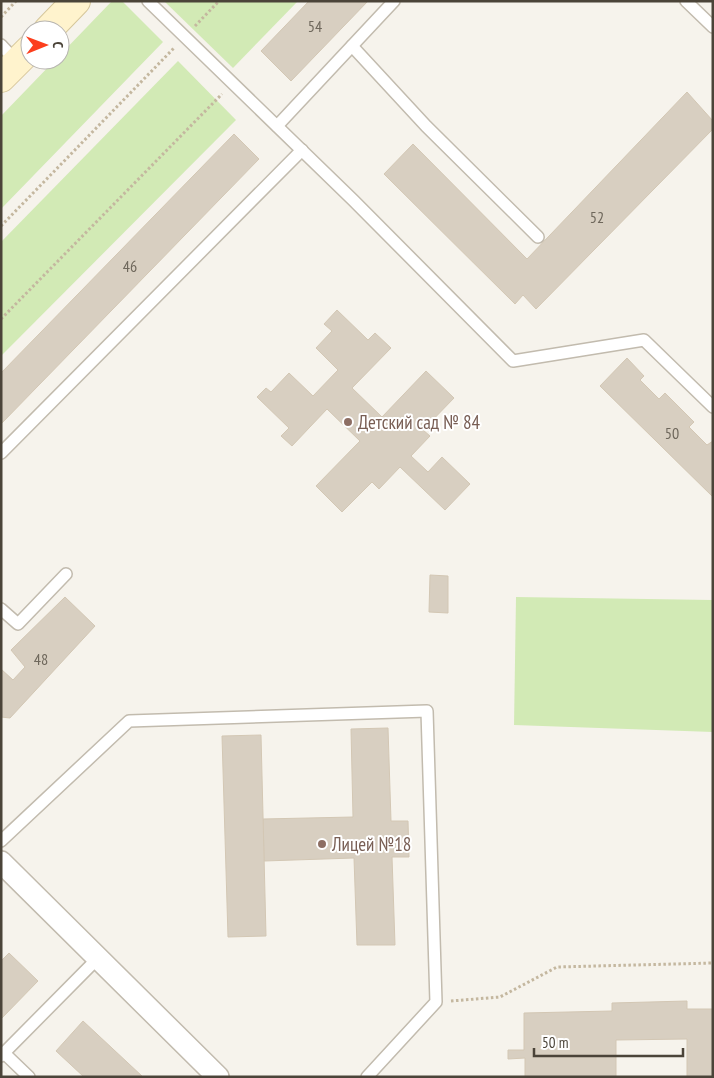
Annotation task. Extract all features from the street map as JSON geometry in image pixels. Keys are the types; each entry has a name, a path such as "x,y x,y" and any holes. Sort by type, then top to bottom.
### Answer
{"main road":[{"path":"58,20 76,1"}],"street":[{"path":"1,862 218,1077"}],"lane":[{"path":"148,1 360,207 513,362 644,340 713,407"},
{"path":"277,126 394,1"},
{"path":"686,1 713,27"},
{"path":"352,46 426,126 538,237"},
{"path":"1,453 302,150"},
{"path":"1,609 18,624 66,574"},
{"path":"1,841 129,721 427,711 436,1002 367,1077"},
{"path":"29,1077 3,1054 98,958"}],"path":[{"path":"1,17 16,1"},
{"path":"1,226 219,1"},
{"path":"1,319 233,83"},
{"path":"436,1002 500,997 557,967 713,963"}],"green space":[{"path":"112,1 122,1 163,42 1,209 1,116 45,70 70,70 70,45"},
{"path":"164,1 298,1 233,68"},
{"path":"178,61 236,120 1,356 1,242"},
{"path":"516,597 713,600 713,732 514,725"}],"building":[{"path":"309,1 368,1 291,81 261,51"},
{"path":"687,92 713,121 713,129 536,309 523,295 515,304 384,174 413,144 527,259"},
{"path":"234,134 259,159 1,424 1,373"},
{"path":"337,310 368,340 375,333 391,348 352,388 382,417 426,371 454,398 423,430 430,436 411,456 428,472 442,457 470,484 445,510 400,467 379,489 372,482 342,512 316,486 360,441 327,409 292,446 281,436 289,428 257,397 266,388 271,392 289,373 313,396 338,370 316,348 332,331 324,324"},
{"path":"627,358 644,376 640,380 659,399 665,393 694,422 689,427 707,445 713,441 713,497 600,386"},
{"path":"430,575 448,576 448,613 429,612"},
{"path":"65,597 95,626 10,718 1,717 1,669 13,680 25,667 11,650"},
{"path":"388,728 391,821 408,821 409,857 392,857 395,945 357,945 354,858 264,861 263,819 353,817 351,729"},
{"path":"261,735 266,936 228,937 222,736"},
{"path":"9,953 38,981 1,1019 1,961"},
{"path":"687,1001 687,1009 713,1009 713,1077 687,1077 687,1039 616,1040 616,1077 525,1077 525,1058 508,1059 508,1050 524,1050 524,1013 612,1011 612,1003"},
{"path":"83,1021 143,1077 84,1077 56,1051"}],"place":[{"name":"Детский сад № 84","path":"348,422"},
{"name":"Лицей №18","path":"322,844"}]}
